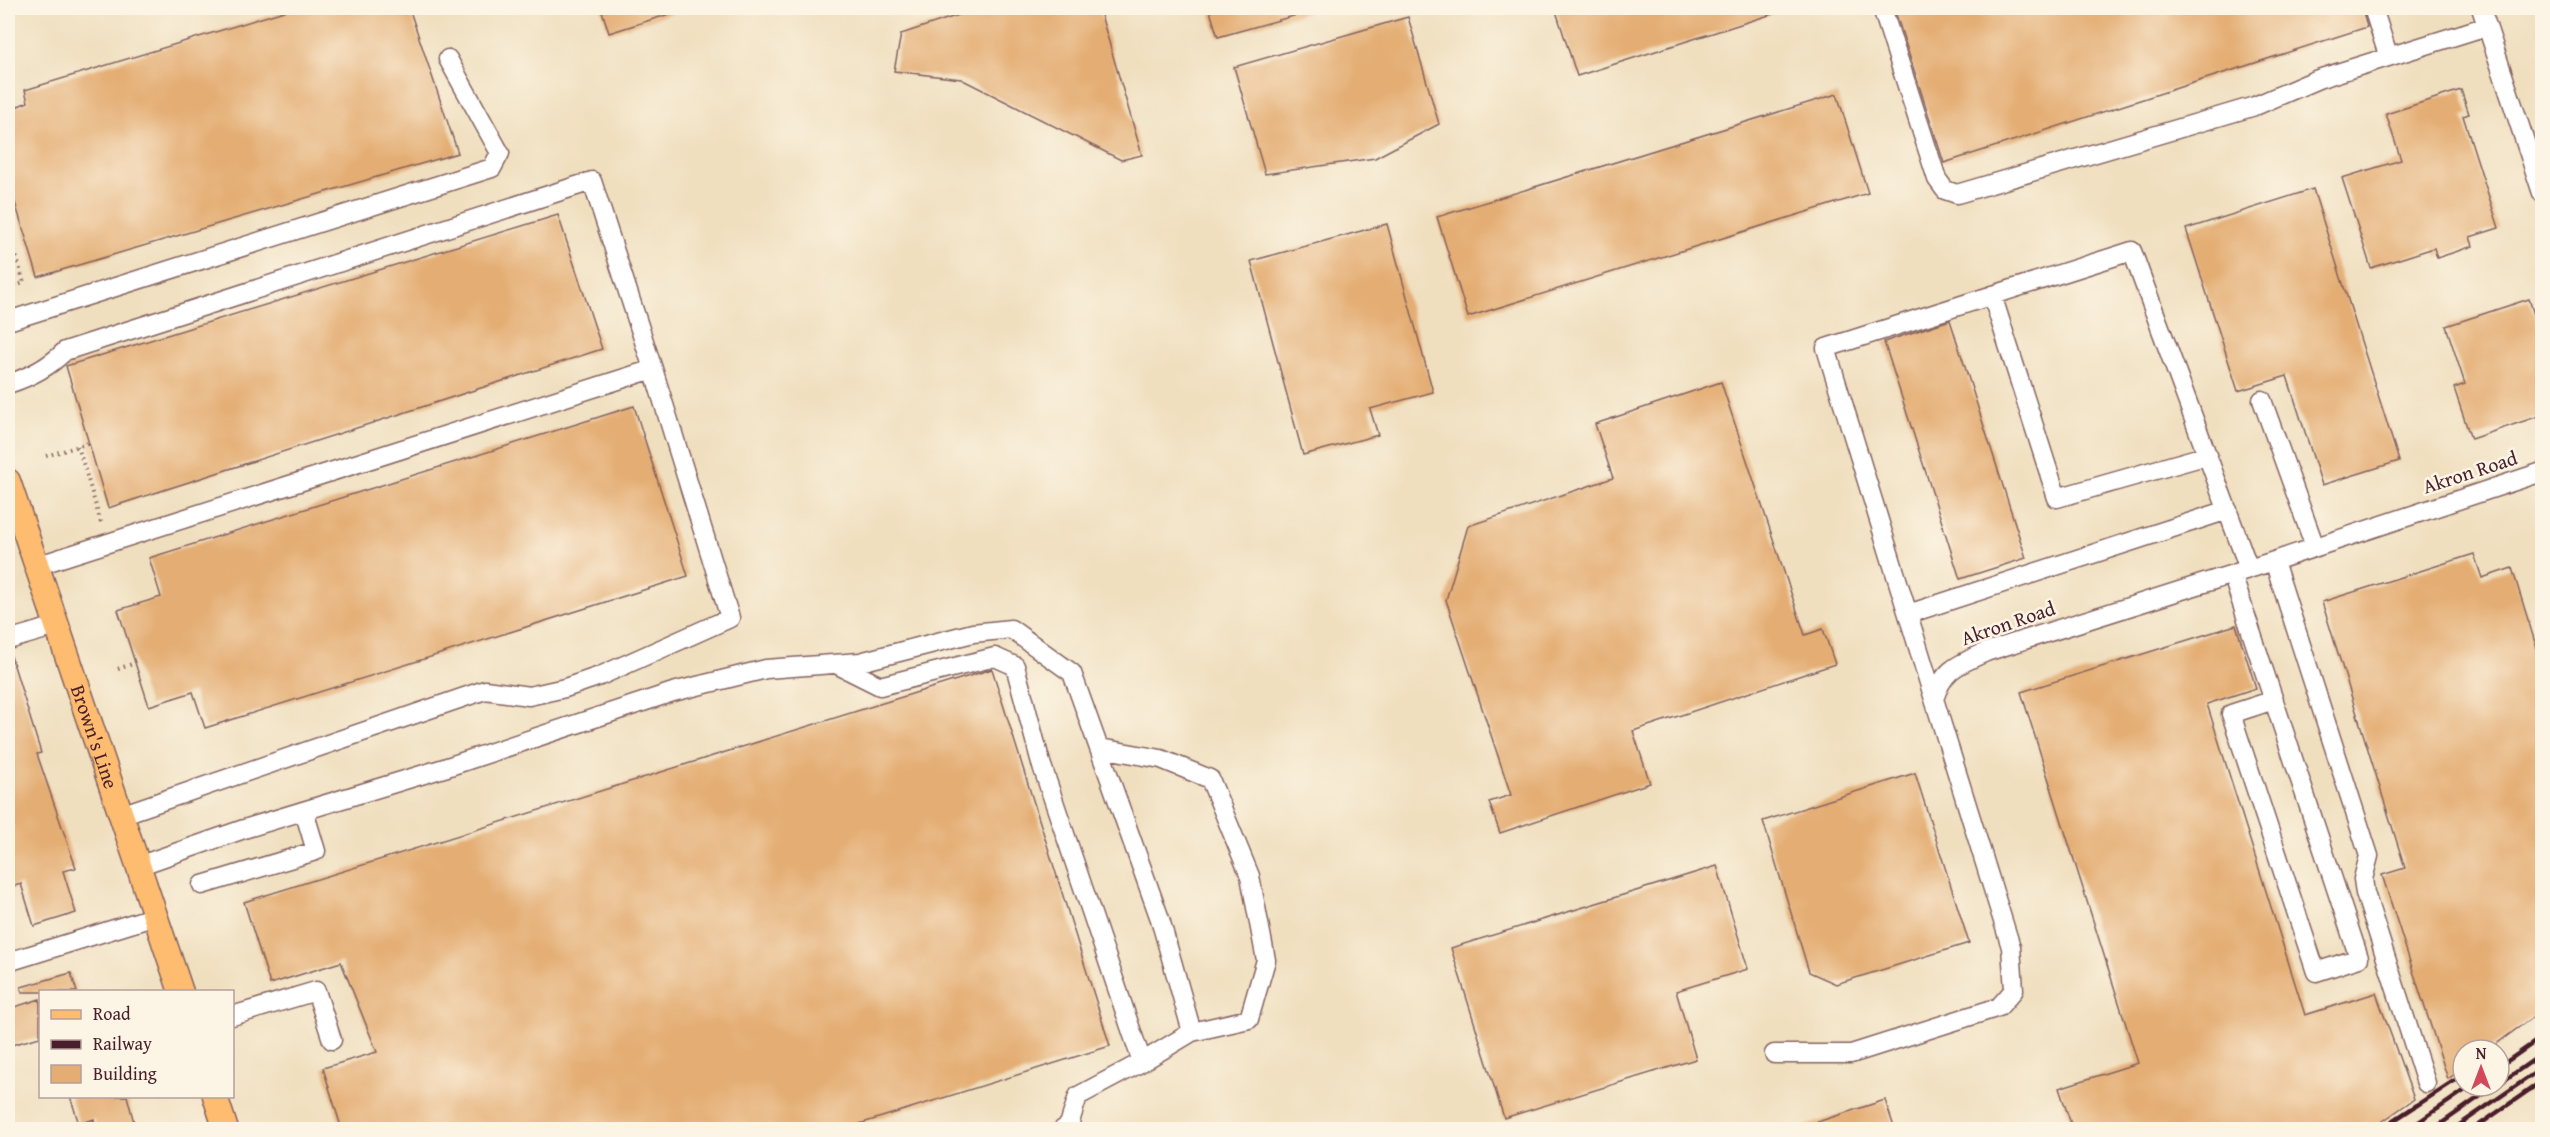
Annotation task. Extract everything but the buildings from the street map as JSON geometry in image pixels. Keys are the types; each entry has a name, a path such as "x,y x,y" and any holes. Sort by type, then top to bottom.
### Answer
{"main road":[{"name":"Brown's Line","path":"8,481 180,990"},
{"path":"216,1098 226,1130"}],"street":[{"path":"1882,8 1936,179 1945,190 1957,194 2255,106 2318,79 2388,55 2487,26"},
{"path":"2373,8 2388,55"},
{"path":"2481,8 2542,193"},
{"path":"8,321 492,168 500,153 448,59"},
{"path":"8,384 31,377 55,361 64,351 592,181 730,618 600,676 565,688 530,696 485,690 121,815"},
{"path":"1774,1054 1851,1054 1999,1007 2014,990 2012,947 1826,348 2133,250 2228,510 2240,572 2274,700 2359,958 2316,972 2231,714 2274,700"},
{"path":"1992,295 2057,498 2208,455"},
{"path":"36,566 653,369"},
{"path":"2262,400 2315,547"},
{"name":"Akron Road","path":"1934,699 1940,681 1952,668 1986,652 2274,561 2542,472"},
{"path":"1908,614 2228,510"},
{"path":"2274,561 2369,856 2363,879 2365,893 2426,1083"},
{"path":"8,639 56,626"},
{"path":"138,866 673,692 766,669 860,662 973,633 1011,629 1072,673 1160,919 1192,1032"},
{"path":"836,664 880,686 995,657 1015,666 1041,762 1142,1062"},
{"path":"1062,1130 1069,1125 1078,1095 1142,1062 1192,1032 1249,1019 1266,960 1250,876 1210,779 1161,759 1100,748"},
{"path":"202,885 316,851 303,811"},
{"path":"8,957 156,916"},
{"path":"234,1015 316,992 332,1040"}],"path":[{"path":"8,228 24,283 8,288"},
{"path":"46,456 89,443"},
{"path":"78,447 107,543"},
{"path":"118,669 135,663"}],"railway":[{"path":"2511,1059 2542,1037"},
{"path":"2511,1076 2542,1054"},
{"path":"2452,1130 2542,1068"},
{"path":"2472,1130 2542,1081"},
{"path":"2379,1130 2451,1083"},
{"path":"2407,1130 2454,1098"},
{"path":"2432,1130 2478,1098"}]}
